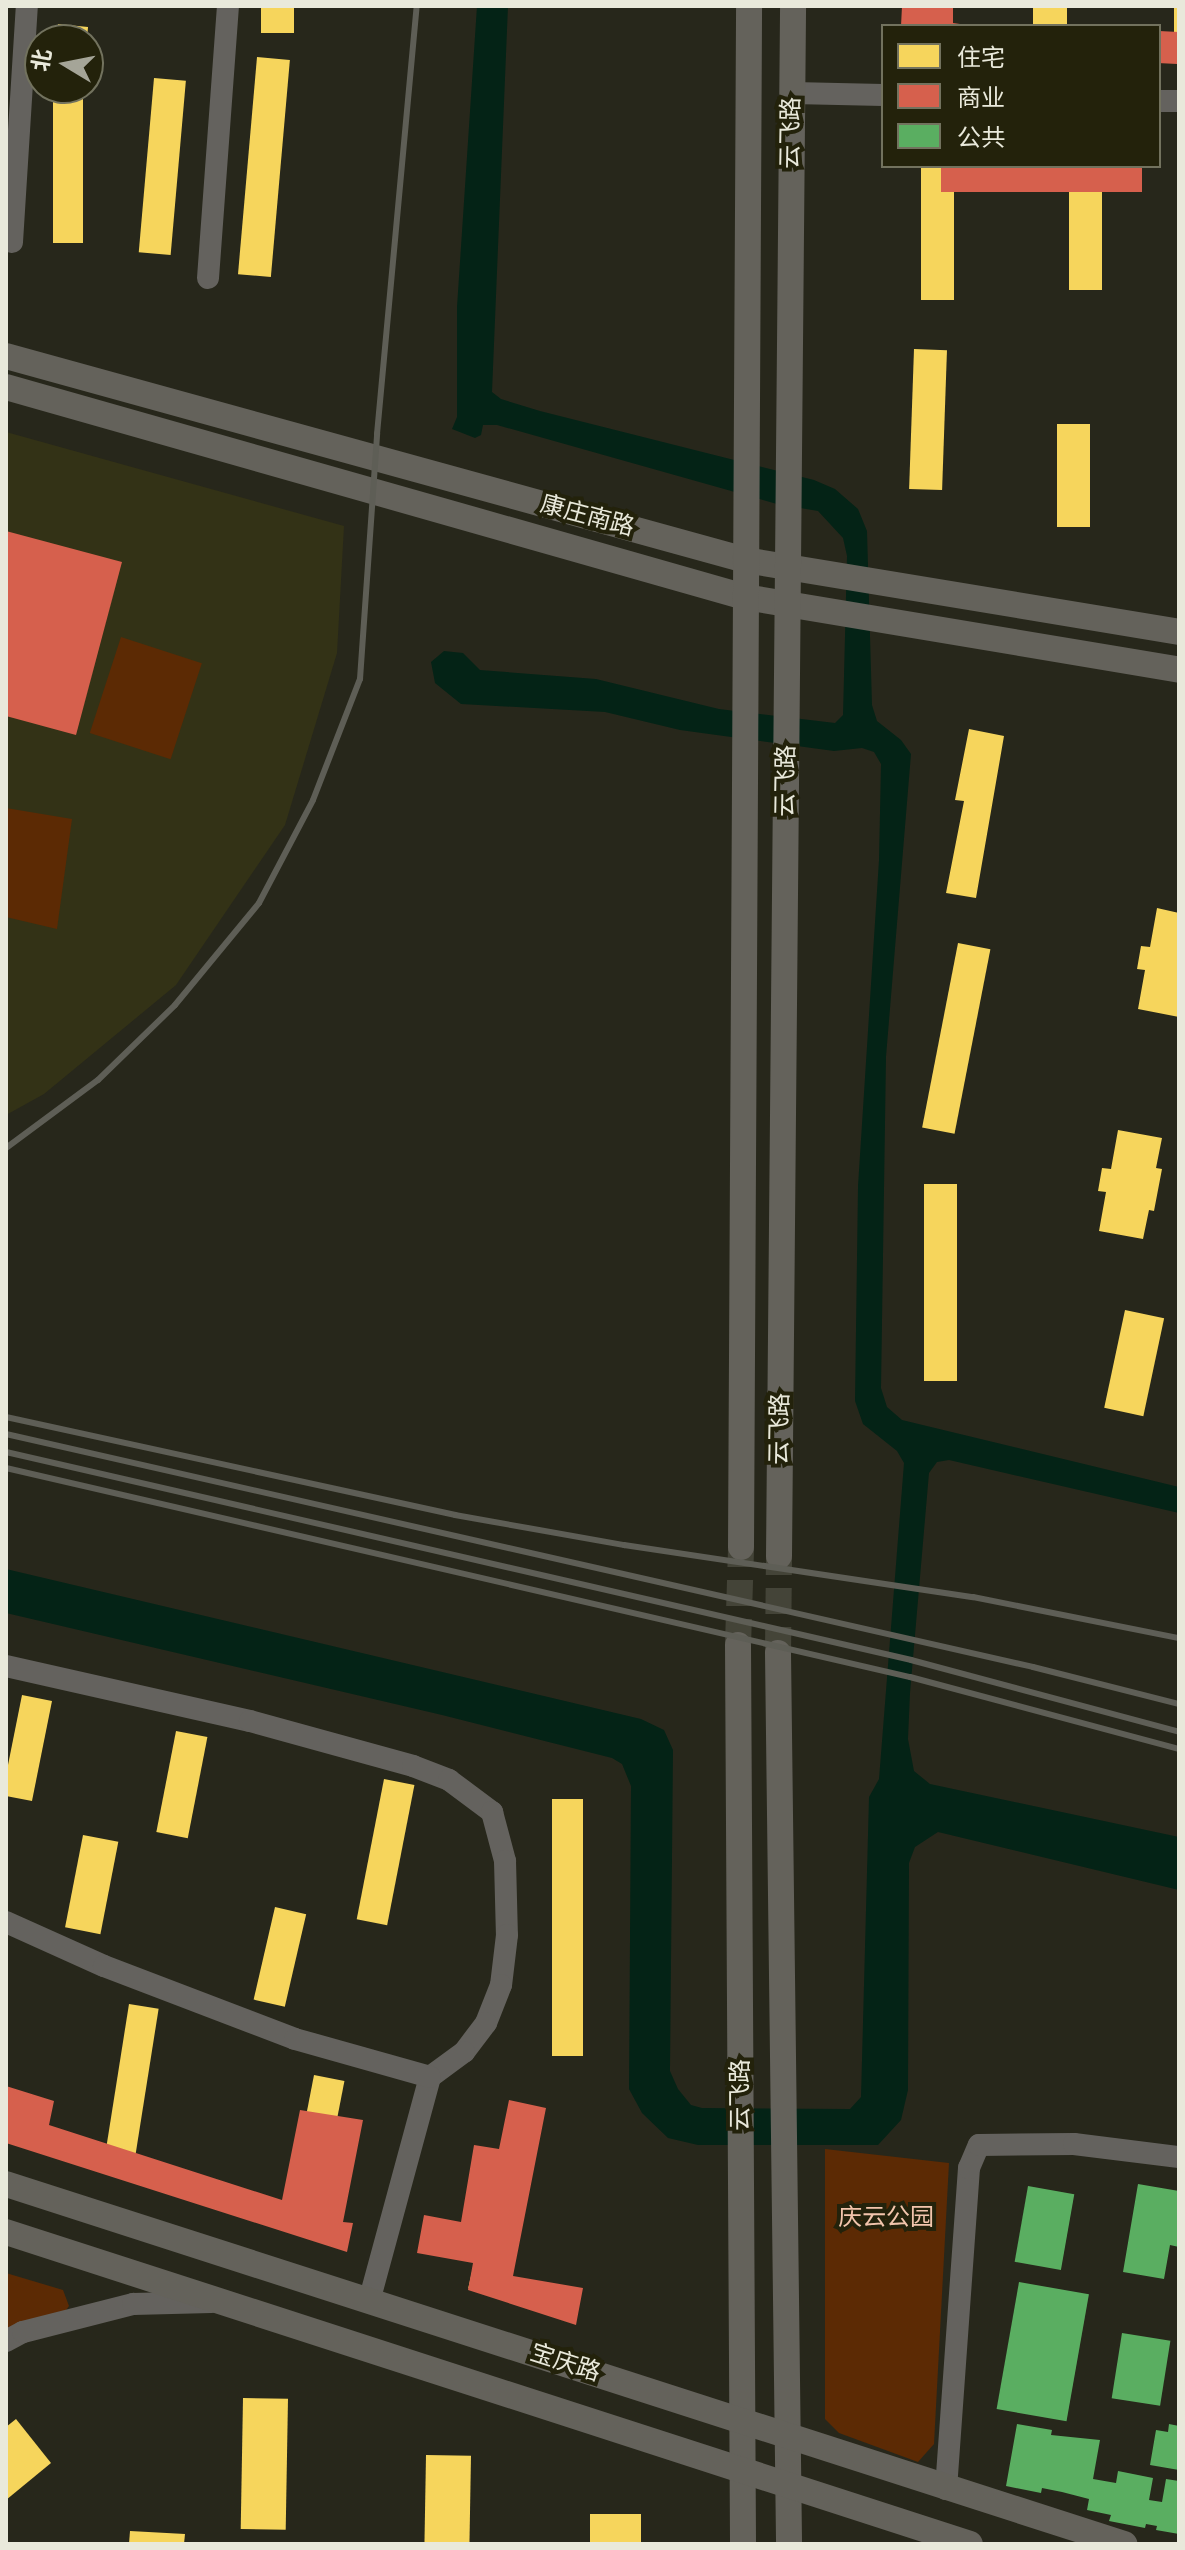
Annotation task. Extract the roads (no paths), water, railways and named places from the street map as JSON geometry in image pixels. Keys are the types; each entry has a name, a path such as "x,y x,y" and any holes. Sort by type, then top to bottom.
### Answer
{"main road":[{"name":"云飞路","path":"741,1547 749,6"},
{"name":"云飞路","path":"779,1556 793,6"},
{"name":"康庄南路","path":"6,356 745,560 1179,632"},
{"name":"康庄南路","path":"6,387 745,597 1179,670"},
{"name":"云飞路","path":"738,1645 743,2544"},
{"name":"云飞路","path":"778,1653 789,2544"},
{"name":"宝庆路","path":"6,2184 1124,2544"},
{"name":"宝庆路","path":"6,2232 970,2544"}],"street":[{"path":"12,242 27,6"},
{"path":"208,278 228,6"},
{"path":"793,93 881,95"},
{"path":"6,1666 250,1721 413,1766 449,1780 492,1812 505,1861 507,1935 501,1985 486,2023 464,2052 430,2077 369,2301"},
{"path":"6,1922 104,1966 295,2039 430,2077"},
{"path":"946,2489 969,2168 979,2145 1074,2144 1179,2157"},
{"path":"6,2341 23,2332 133,2304 222,2302"}],"tunnel":[{"path":"738,1645 741,1547"},
{"path":"778,1653 779,1556"}],"railway":[{"path":"6,1148 98,1080 175,1005 259,903 313,800 360,679 377,434 417,6"},
{"path":"6,1417 455,1515 624,1545 973,1597 1179,1638"},
{"path":"6,1434 1033,1667 1179,1704"},
{"path":"6,1452 911,1660 1179,1732"},
{"path":"6,1468 910,1677 1179,1749"}],"park label":[{"name":"庆云公园","path":"886,2219"}]}
